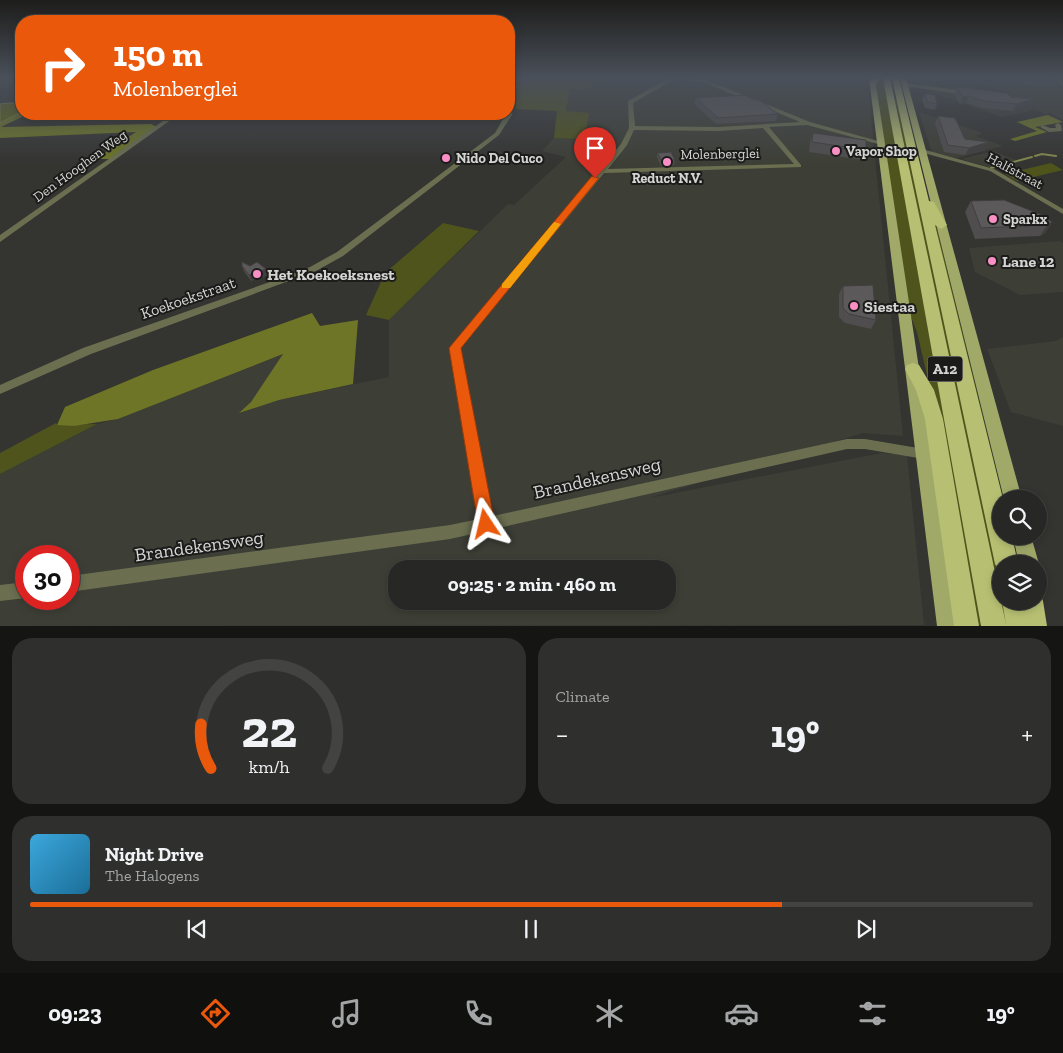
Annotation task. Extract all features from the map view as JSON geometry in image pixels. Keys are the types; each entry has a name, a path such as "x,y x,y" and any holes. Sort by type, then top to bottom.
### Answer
{"highway":[{"name":"A12","path":"894,107 994,626"},
{"name":"A12","path":"902,107 992,497"},
{"path":"923,195 942,225"},
{"path":"913,369 925,390 934,419 967,626"},
{"path":"1016,610 1019,626"},
{"path":"1032,610 1035,626"}],"main road":[{"path":"878,107 948,626"},
{"path":"911,107 1011,490"},
{"path":"1040,610 1044,626"}],"street":[{"path":"486,524 455,348 624,145 632,128 630,107"},
{"path":"769,107 808,123 882,142"},
{"name":"Den Hooghen Weg","path":"0,239 168,120"},
{"name":"Koekoekstraat","path":"0,390 87,351 239,298 328,261 365,236 492,139 505,120"},
{"name":"Molenberglei","path":"632,128 764,127 808,123"},
{"name":"Molenberglei","path":"772,137 808,123"},
{"name":"Molenberglei","path":"601,171 800,166 764,127"},
{"name":"Halfstraat","path":"922,151 992,170 1063,212"},
{"name":"Brandekensweg","path":"80,582 450,532 847,444 865,444 924,454"},
{"path":"0,593 15,591"}],"shaded area":[{"path":"0,107 15,107 15,115 0,123"},
{"path":"516,107 567,107 566,111 589,113 586,131 580,139 554,138 557,111 516,109"},
{"path":"567,107 870,107 903,436 863,433 649,498 882,453 907,455 924,625 0,626 0,474 97,424 118,419 284,354 251,402 240,413 279,400 389,377 389,320 508,204 514,205 566,157 542,151 554,138 580,139 566,112"},
{"path":"880,107 889,107 895,134 893,135 895,148 898,149 981,625 972,625 940,431 917,332 908,309"},
{"path":"896,107 899,107 992,525 992,545 996,545 999,555 992,555 992,572"},
{"path":"974,107 1063,107 1063,120 1050,113 1045,114 1035,110 1002,117"},
{"path":"919,112 983,133 976,136 1003,146 957,158 932,153"},
{"path":"15,115 16,120 1,127 151,124 157,127 111,159 95,159 136,132 0,138 0,123"},
{"path":"1048,115 1063,122 1035,127 1047,132 1015,141 1010,139 1037,131 1017,122"},
{"path":"993,151 1016,160 991,168 961,159"},
{"path":"1051,163 1063,170 1017,181 1005,174"},
{"path":"443,223 479,231 389,320 366,315 385,273"},
{"path":"933,223 936,224 1001,490 999,490"},
{"path":"1060,241 1063,243 1063,292 1020,295 975,272 969,248"},
{"path":"312,313 320,326 358,320 353,384 279,400 239,413 251,402 283,354 118,419 74,426 57,425 65,407 153,370"},
{"path":"1063,337 1063,426 1011,412 987,349 1056,341"},
{"path":"56,423 57,425 97,424 0,474 0,453"},
{"path":"1000,610 1008,610 1010,625 1003,625"}],"building":[{"path":"706,107 769,107 778,114 718,118"},
{"path":"938,116 955,118 965,139 989,142 969,148 948,145"},
{"path":"813,133 866,140 866,150 812,142"},
{"path":"671,152 675,160 662,161 657,153"},
{"path":"1004,200 1042,215 1052,222 1047,225 981,228 971,201"},
{"path":"242,262 250,266 257,262 266,269 249,275 242,266"},
{"path":"873,285 876,320 849,314 843,308 843,286"}],"waterway":[{"path":"1035,156 1042,154 1056,156"},
{"path":"991,168 1032,157"}],"slow traffic":[{"path":"506,286 557,224"}],"place":[{"name":"Vapor Shop","path":"836,151"},
{"name":"Nido Del Cuco","path":"446,158"},
{"name":"Reduct N.V.","path":"667,162"},
{"name":"Sparkx","path":"993,219"},
{"name":"Lane 12","path":"992,261"},
{"name":"Het Koekoeksnest","path":"257,274"},
{"name":"Siestaa","path":"854,306"}],"route":[{"path":"486,524 455,348 595,178"}]}
